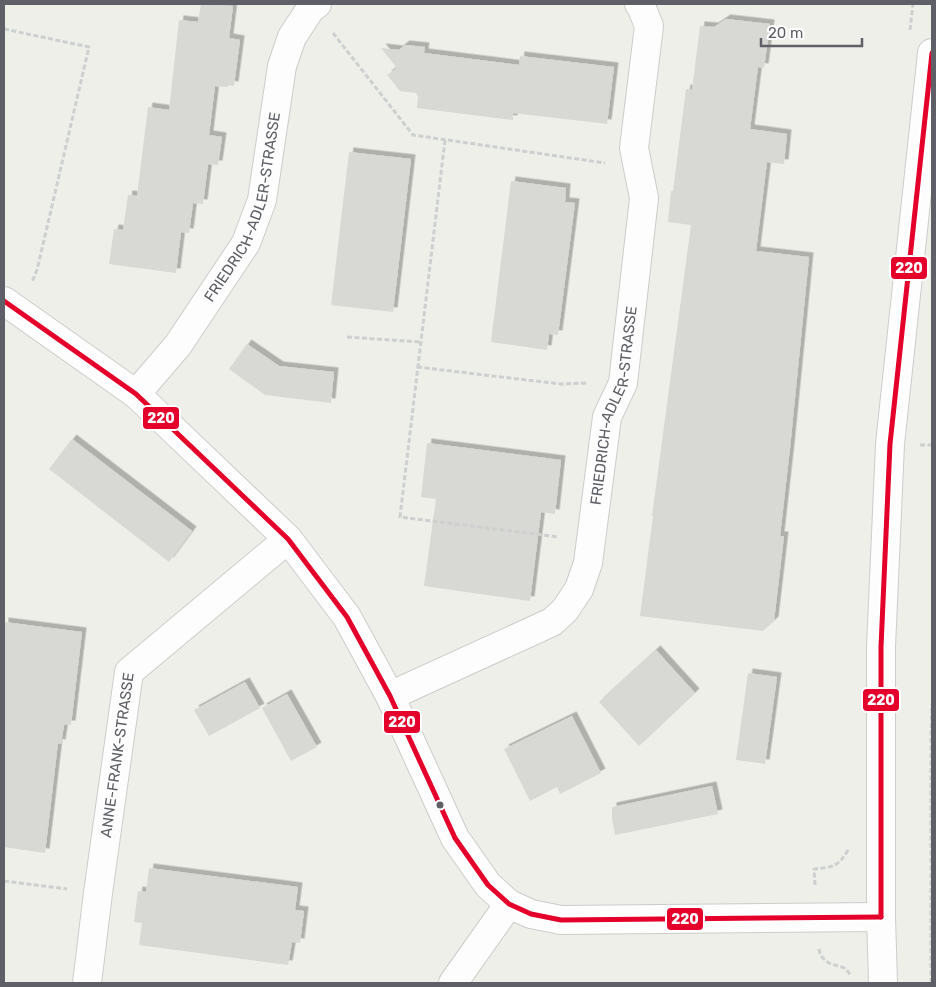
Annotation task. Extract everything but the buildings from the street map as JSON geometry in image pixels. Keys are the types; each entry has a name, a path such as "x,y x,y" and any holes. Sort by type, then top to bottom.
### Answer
{"street":[{"name":"FRIEDRICH-ADLER-STRASSE","path":"390,696 552,622 565,610 579,589 588,563 607,417 623,383 644,198 634,148 649,26 639,4"},
{"name":"FRIEDRICH-ADLER-STRASSE","path":"136,394 178,345 246,243 262,200 282,66 292,36 314,6"},
{"path":"883,983 881,917 881,647 890,444 932,53"},
{"path":"12,307 136,394 288,539 347,616 390,696 455,838 488,885 509,904 531,914 561,920 881,917"},
{"name":"ANNE-FRANK-STRASSE","path":"87,983 129,672 288,539"},
{"path":"453,983 509,904"}],"path":[{"path":"314,6 413,135 638,166"},
{"path":"4,29 89,47 37,270 12,307"},
{"path":"444,140 400,517 591,541"},
{"path":"347,336 420,342"},
{"path":"417,367 561,384 623,383"},
{"path":"931,983 932,704"},
{"path":"4,881 98,892"}],"transit line":[{"name":"220","path":"881,917 881,647 890,444 932,53"},
{"name":"220","path":"4,301 136,394 288,539 347,617 390,696 455,838 488,885 509,904 531,914 561,920 881,917"}]}
